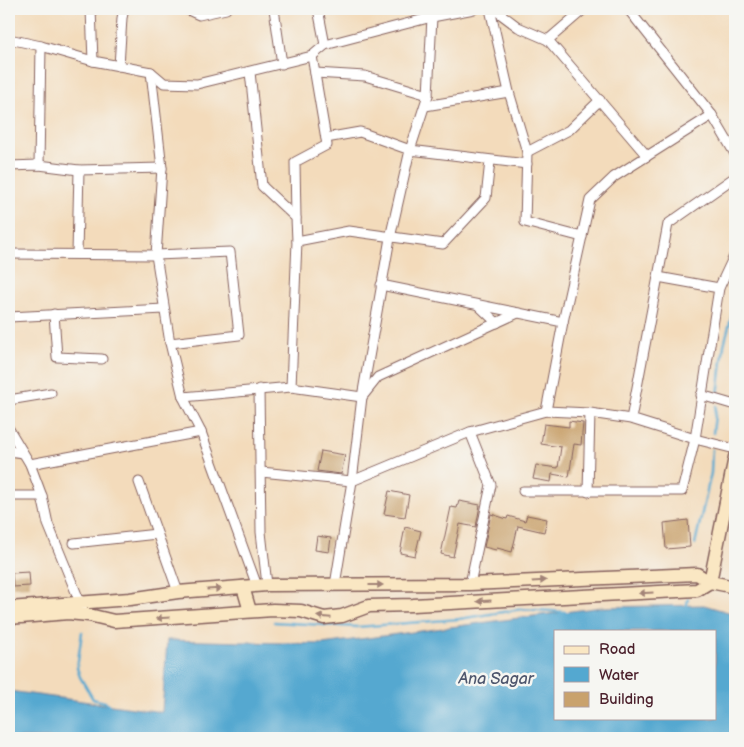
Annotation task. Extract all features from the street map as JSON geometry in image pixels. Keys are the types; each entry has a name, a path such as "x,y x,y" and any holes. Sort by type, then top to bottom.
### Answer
{"street":[{"path":"91,9 93,61"},
{"path":"119,66 124,9"},
{"path":"186,9 199,15 226,9"},
{"path":"274,9 282,64"},
{"path":"318,9 325,45"},
{"path":"153,89 164,83 197,84 250,72 312,56 325,45 432,17 474,9"},
{"path":"490,9 509,92 527,152 525,222 582,237"},
{"path":"494,9 518,27 548,40 647,156"},
{"path":"548,40 584,9"},
{"path":"628,9 712,115 735,154"},
{"path":"335,585 352,481 362,397 390,238 410,150 428,95 432,17"},
{"path":"9,39 93,61 151,72 164,83"},
{"path":"39,165 41,46"},
{"path":"291,387 297,241 295,162 327,145 312,56"},
{"path":"151,72 162,168 156,255 170,342 183,397 201,432 262,586"},
{"path":"250,72 262,186 296,218"},
{"path":"315,72 365,76 428,95"},
{"path":"425,106 509,92"},
{"path":"527,152 569,130 600,100"},
{"path":"546,410 590,200 614,176 712,115"},
{"path":"326,138 360,132 410,150 527,164"},
{"path":"297,241 349,231 443,244 486,198 490,161"},
{"path":"9,166 39,165 79,170 162,168"},
{"path":"77,254 79,170"},
{"path":"631,419 668,224 735,177"},
{"path":"9,254 156,255 230,252 239,335 170,342"},
{"path":"523,491 682,491 695,439 719,288 735,254"},
{"path":"658,277 719,288"},
{"path":"381,286 563,322"},
{"path":"479,305 497,323"},
{"path":"9,317 164,309"},
{"path":"362,397 378,377 518,313"},
{"path":"54,314 57,357 102,359"},
{"path":"183,397 291,387 362,397"},
{"path":"259,389 262,586"},
{"path":"9,400 51,393"},
{"path":"701,395 735,405"},
{"path":"261,472 352,481 470,432 546,410 590,413 631,419 735,449"},
{"path":"588,492 590,413"},
{"path":"9,429 30,464 42,496 48,524 82,609"},
{"path":"30,464 201,432"},
{"path":"470,432 491,485 470,584"},
{"path":"9,451 23,453"},
{"path":"9,608 82,609 114,621 273,610 301,612 324,618 342,616 368,606 697,590 710,582 733,483 735,457"},
{"path":"139,482 178,592"},
{"path":"9,496 42,496"},
{"path":"74,543 158,534"},
{"path":"679,591 680,574"},
{"path":"9,618 68,613 130,599 178,592 262,586 470,584 697,574 710,582 735,587"},
{"path":"243,587 250,612"}],"water":[{"name":"Ana Sagar","path":"704,605 735,614 735,738 9,738 9,691 162,712 167,640 322,644 602,607"}],"building":[{"path":"569,421 583,423 581,445 574,444 569,477 552,474 551,482 533,479 536,465 558,468 561,447 541,444 544,424 569,427"},
{"path":"321,451 345,455 341,474 317,471"},
{"path":"389,491 409,495 405,517 384,514"},
{"path":"459,501 480,505 476,527 460,524 453,557 441,554 451,507 457,508"},
{"path":"491,514 507,519 508,516 525,521 527,515 547,519 544,532 518,526 512,552 484,547"},
{"path":"688,520 690,547 666,549 664,523"},
{"path":"405,527 421,531 415,556 400,553"},
{"path":"317,536 331,538 329,552 315,550"},
{"path":"29,572 30,586 13,587 12,573"}],"waterway":[{"path":"718,395 724,345 735,303"},
{"path":"713,433 716,406"},
{"path":"695,544 711,473 712,449"},
{"path":"686,608 688,599"},
{"path":"274,622 357,627 459,619 522,609 565,612"},
{"path":"82,632 77,668 80,677 93,699 109,705"}]}
